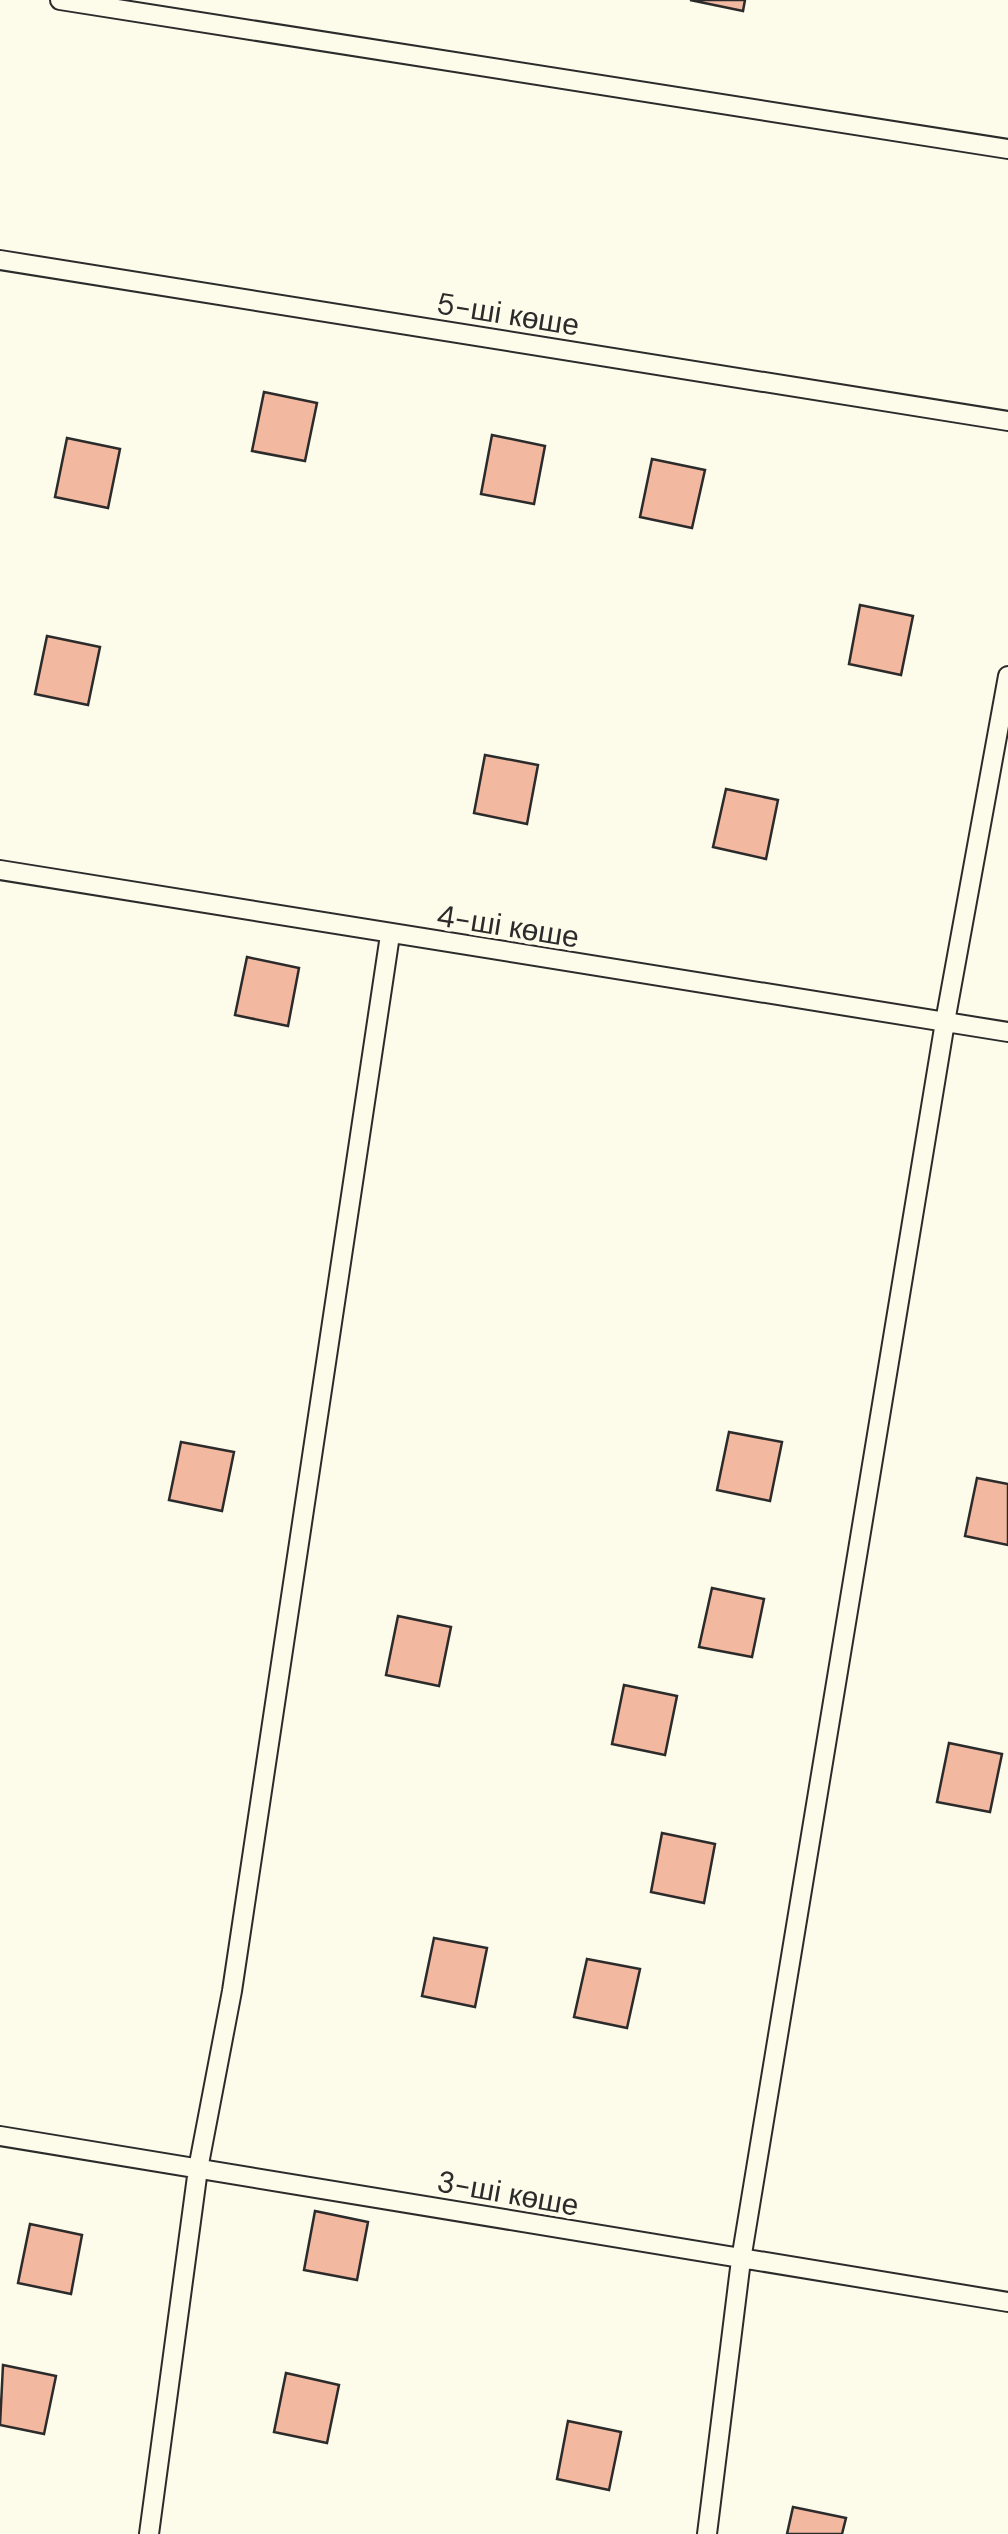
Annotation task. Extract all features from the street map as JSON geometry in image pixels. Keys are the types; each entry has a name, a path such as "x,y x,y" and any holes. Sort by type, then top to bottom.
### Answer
{"lane":[{"path":"60,0 1008,149"},
{"name":"5-ші көше","path":"0,260 1008,421"},
{"path":"707,2534 742,2260 945,1022 1008,676"},
{"name":"4-ші көше","path":"0,870 1008,1032"},
{"path":"149,2534 198,2169 232,1990 390,935"},
{"name":"3-ші көше","path":"0,2136 1008,2302"}],"building":[{"path":"690,0 745,0 743,11"},
{"path":"264,392 317,403 305,461 252,451"},
{"path":"492,435 545,446 534,504 481,494"},
{"path":"67,438 120,449 108,508 55,497"},
{"path":"652,459 705,470 692,528 640,517"},
{"path":"860,605 913,616 901,675 849,664"},
{"path":"47,636 100,647 88,705 35,694"},
{"path":"485,755 538,765 527,824 474,813"},
{"path":"726,789 778,800 766,859 713,847"},
{"path":"247,957 299,968 288,1026 235,1015"},
{"path":"729,1432 782,1442 770,1501 717,1490"},
{"path":"181,1442 234,1452 222,1511 169,1500"},
{"path":"977,1478 1008,1484 1008,1545 965,1536"},
{"path":"712,1588 764,1599 752,1657 699,1647"},
{"path":"398,1616 451,1627 439,1686 386,1675"},
{"path":"624,1685 677,1696 665,1755 612,1744"},
{"path":"949,1743 1002,1754 990,1812 937,1802"},
{"path":"662,1833 715,1844 704,1903 651,1892"},
{"path":"434,1938 487,1948 475,2007 422,1996"},
{"path":"587,1959 640,1969 627,2028 574,2017"},
{"path":"315,2211 368,2222 357,2280 304,2270"},
{"path":"30,2224 82,2235 71,2294 18,2283"},
{"path":"3,2365 56,2376 44,2434 0,2425"},
{"path":"286,2373 339,2385 327,2443 274,2432"},
{"path":"568,2421 621,2432 609,2490 557,2479"},
{"path":"793,2507 846,2518 842,2534 787,2534"}]}
